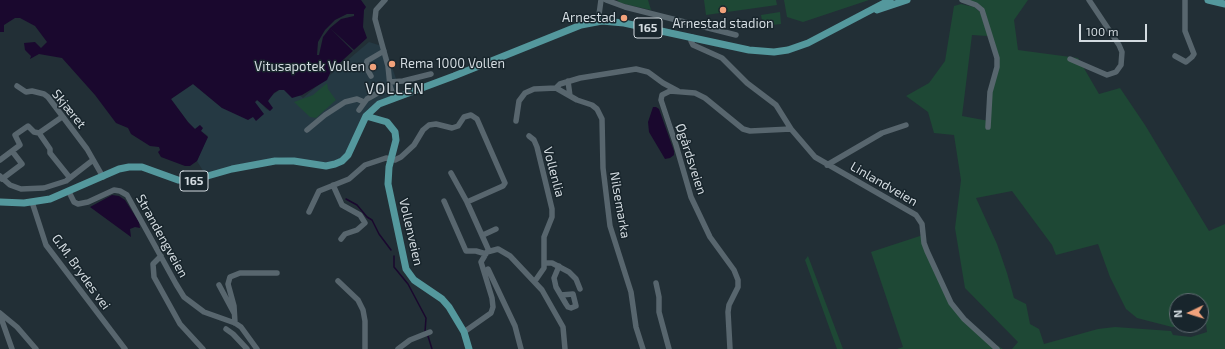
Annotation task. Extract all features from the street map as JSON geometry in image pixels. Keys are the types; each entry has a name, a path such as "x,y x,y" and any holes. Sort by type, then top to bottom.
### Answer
{"main road":[{"name":"165","path":"0,202 32,202 50,198 69,192 122,168 137,166 148,168 178,180 190,181 232,169 275,161 294,161 326,166 335,164 345,159 351,151 366,116 377,106 566,30 598,22 624,23 749,50 774,52 801,46 890,0"},
{"name":"165","path":"844,24 907,0"},
{"path":"1208,0 1225,4"},
{"name":"Vollenveien","path":"366,116 386,122 395,130 396,140 390,159 388,172 389,188 406,269 414,280 446,304 464,332 469,349"}],"street":[{"path":"385,0 376,10 375,17 390,73 390,84 394,98"},
{"path":"598,22 598,8 601,0"},
{"path":"606,0 625,8 736,34"},
{"path":"962,0 976,5 982,10 997,58 997,67 990,92 988,127"},
{"path":"1070,59 1107,75 1116,72 1121,65 1122,52 1119,45 1089,0"},
{"path":"1176,56 1186,62 1192,58 1194,54 1185,31 1185,0"},
{"name":"Linlandveien","path":"692,37 691,41 693,45 722,58 747,83 776,106 791,130 809,150 827,165 903,206 920,220 927,251 951,302 964,318 997,349"},
{"path":"371,76 366,67 367,61 384,51"},
{"path":"516,120 518,104 525,93 534,89 556,88 569,81 636,69 648,72 663,83 678,91 699,94 743,129 750,131 791,130"},
{"path":"359,110 364,102 390,84 431,74"},
{"path":"569,81 570,96"},
{"name":"Skjæret","path":"18,86 26,92 32,91 45,95 62,116 93,160 102,176"},
{"name":"Nilsemarka","path":"556,88 570,96 592,105 597,109 602,119 603,168 610,226 631,292 636,327 643,349"},
{"name":"Øgårdsveien","path":"678,91 666,92 662,95 661,105 676,145 691,197 710,237 734,270 738,280 738,288 729,305 728,312 730,349"},
{"path":"308,130 325,115 345,102 357,99 364,102"},
{"path":"309,212 319,191 352,177 365,165 386,158 397,160 406,154 429,125 436,124 452,128 458,126 464,117 472,115 477,119 487,140 504,181 504,185 467,202"},
{"path":"39,133 62,116"},
{"path":"0,160 20,145 15,135 28,126 34,132 39,133 50,148 50,153 70,178"},
{"name":"Linlandveien","path":"827,165 882,133 906,126"},
{"name":"Vollenlia","path":"529,136 534,140 537,147 552,207 552,217 545,234 543,270 535,281"},
{"path":"12,151 22,164 1,178 16,187 29,189 51,186 70,178 93,160"},
{"path":"451,173 483,235 487,252 482,261 482,268 492,298 493,307 486,318 464,332"},
{"path":"333,185 342,205 360,215 365,223 357,230 345,234 341,239"},
{"name":"Strandengveien","path":"69,192 74,202 78,204 88,202 114,190 120,191 127,195 176,284 189,302 204,312 235,323 244,330 257,349"},
{"path":"444,201 466,251 487,252 498,250 504,252 535,281 563,327 565,349"},
{"name":"G.M. Brydes vei","path":"32,202 46,245 125,349"},
{"path":"483,235 496,229"},
{"path":"161,256 153,264 154,277 180,324 204,349"},
{"path":"544,263 559,266 571,273 580,289"},
{"path":"559,266 554,281 561,295"},
{"path":"488,269 516,326 521,349"},
{"path":"235,323 234,306 228,284 230,277 240,273 278,273"},
{"path":"338,281 358,300 363,310 365,321 365,349"},
{"path":"656,283 659,297 659,312 669,349"},
{"path":"219,285 234,313"},
{"path":"0,314 12,349"},
{"path":"0,314 17,327 36,349"},
{"path":"226,329 234,334 247,349"},
{"path":"398,349 410,340 430,332"}],"shaded area":[{"path":"0,0 361,0 366,7 364,10 363,27 367,38 331,71 327,80 302,95 292,98 284,90 279,90 274,93 268,101 273,108 270,111 257,100 255,102 264,114 256,121 253,117 248,120 222,108 193,84 171,99 188,122 195,129 200,125 203,128 201,131 208,137 197,161 190,166 185,166 161,157 158,152 160,150 159,147 150,146 131,134 128,128 116,123 95,95 62,58 39,54 30,59 31,56 25,50 24,43 35,42 41,48 47,42 35,26 20,18 15,18 4,25 4,32 0,32"},
{"path":"369,42 385,47 401,93 377,103 342,158 329,163 279,157 205,174 197,161 208,136 201,131 200,125 195,129 188,122 171,99 193,84 222,108 255,102 258,100 266,109 270,111 268,101 270,97 287,84 303,98"},
{"path":"653,107 659,109 674,151 674,155 670,158 665,159 649,132 648,122"},
{"path":"112,195 119,196 125,200 139,222 140,228 135,227 130,229 131,237 90,207"}],"green space":[{"path":"617,0 648,0 651,10 620,3"},
{"name":"Arnestad stadion","path":"704,0 776,0 777,5 706,15"},
{"path":"784,0 869,0 803,22 787,17"},
{"path":"968,0 1028,0 1014,20 1018,50 1078,58 1099,94 1120,88 1145,125 1209,231 1225,224 1225,349 1012,349 1018,342 965,288 955,228 961,180 954,135 934,133 928,112 906,96 929,83 945,61 954,6 961,4 974,7 980,12 988,36 972,35 962,116 989,121 991,87 998,67 985,14","holes":["1012,191 1052,245 1056,255 1098,244 1110,277 1126,309 1137,318 1169,326 1169,293 1209,293 1209,333 1191,337 1173,335 1172,333 1169,333 1169,331 1115,327 1098,329 1044,344 1039,329 1030,324 1026,304 1014,298 997,244 976,198"]},
{"path":"780,12 781,24 763,26 761,15"},
{"path":"327,83 328,89 336,100 316,118 310,117 294,102 313,95"},
{"path":"923,235 951,304 978,334 1003,349 897,349 903,347 871,252"},
{"path":"808,256 843,349 837,349 805,260"}],"pier":[{"path":"347,14 354,14 354,16 341,19 330,28 323,37 319,55 317,55 318,42 325,30 335,20"},
{"path":"330,28 355,51 354,52"}],"waterway":[{"path":"346,199 357,205 367,217 372,220 379,234 391,250"},
{"path":"394,256 394,267 408,284 426,318 425,332"},
{"path":"428,336 432,349"}],"place":[{"name":"Arnestad stadion","path":"723,10"},
{"name":"Arnestad","path":"624,18"},
{"name":"Rema 1000 Vollen","path":"392,64"},
{"name":"Vitusapotek Vollen","path":"373,67"}],"district":[{"name":"VOLLEN","path":"395,89"}]}
